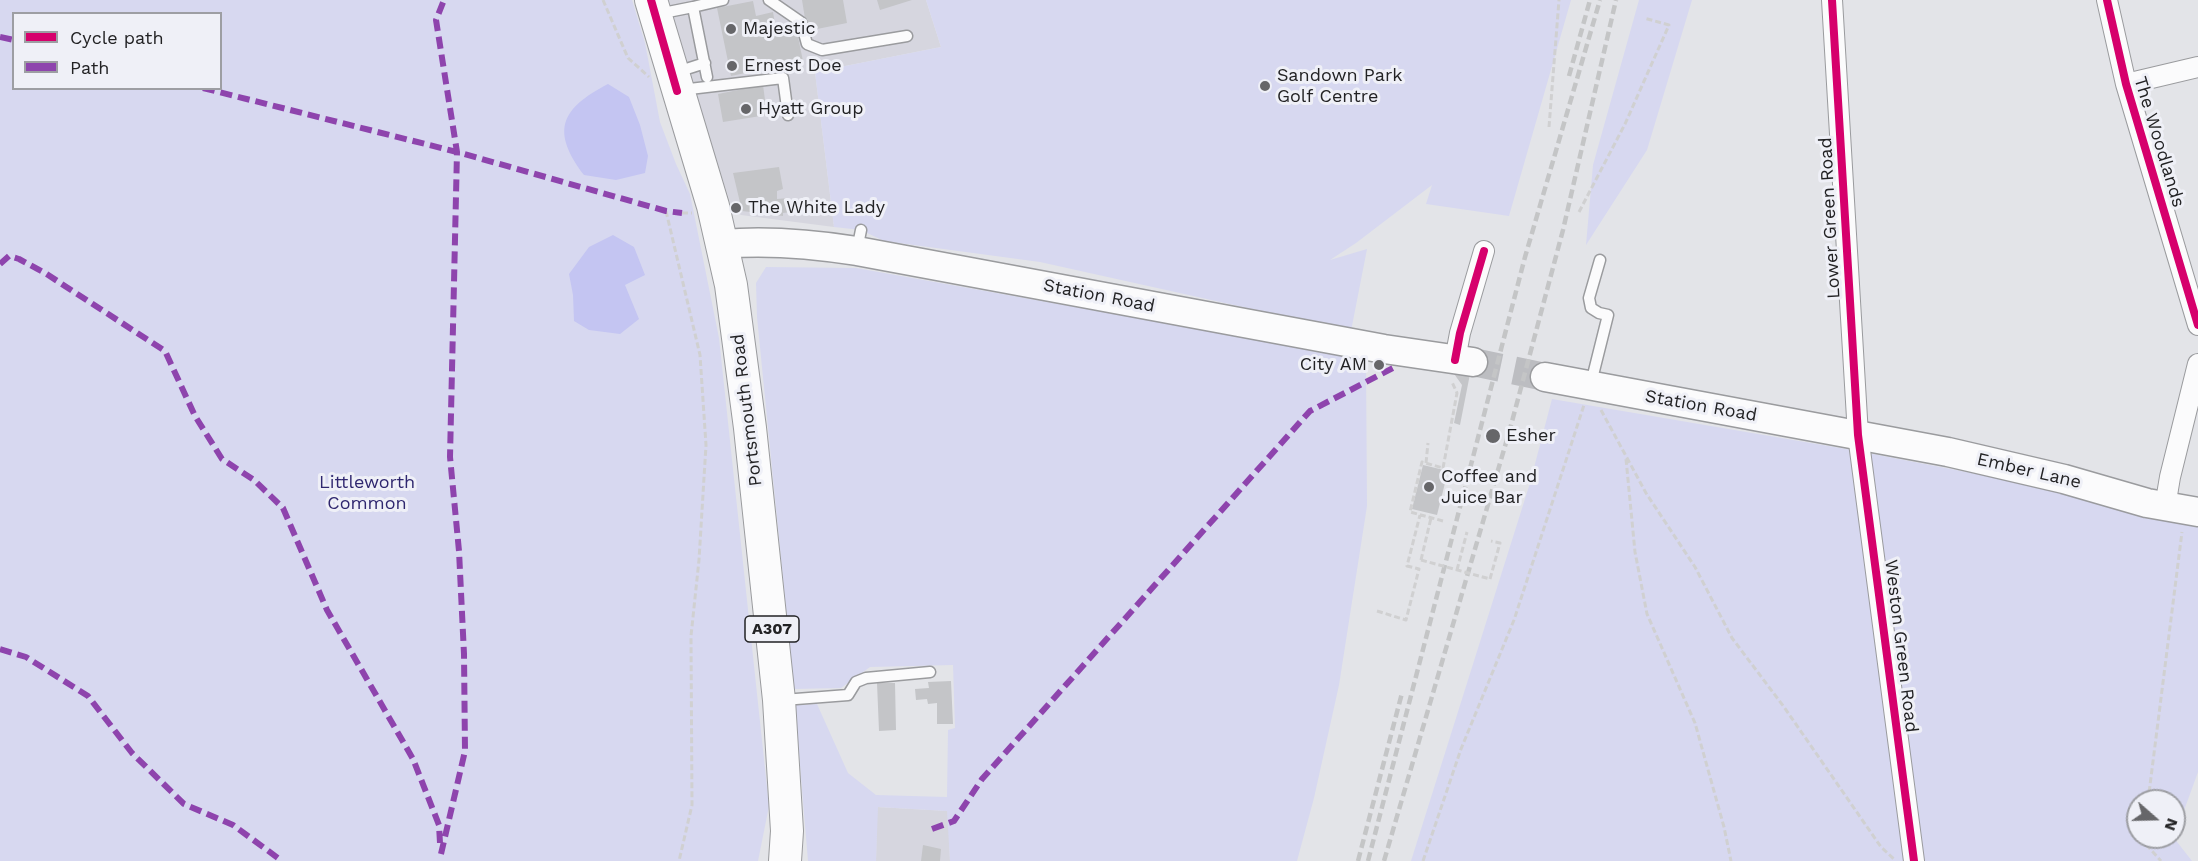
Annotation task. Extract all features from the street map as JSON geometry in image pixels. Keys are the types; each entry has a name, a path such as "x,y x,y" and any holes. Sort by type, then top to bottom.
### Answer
{"main road":[{"name":"Portsmouth Road","path":"653,7 668,82 710,194 731,285 750,428 779,700 786,846 794,861"},
{"name":"Station Road","path":"723,244 765,242 814,244 859,240 1459,367"},
{"name":"Station Road","path":"1545,377 1858,435"},
{"name":"Ember Lane","path":"1858,435 2064,478 2183,510"}],"street":[{"name":"Lower Green Road","path":"1832,0 1858,435"},
{"name":"The Woodlands","path":"2107,0 2126,84 2198,325"},
{"path":"2126,84 2198,67"},
{"path":"1459,367 1460,333 1484,251"},
{"path":"2183,510 2170,477 2198,364"},
{"name":"Weston Green Road","path":"1858,435 1914,861"}],"lane":[{"path":"653,7 693,8 723,0"},
{"path":"769,0 801,22 807,44 822,50 907,36"},
{"path":"693,8 707,77"},
{"path":"668,82 705,63"},
{"path":"668,82 783,78 788,115"},
{"path":"1590,387 1608,315 1591,308 1589,298 1600,260"},
{"path":"779,700 848,695 856,682 866,678 930,672"}],"path":[{"path":"603,0 628,58 668,82"},
{"path":"1549,127 1559,0"},
{"path":"1580,212 1625,124 1669,25 1644,18"},
{"path":"666,211 700,355 706,445 699,560 691,636 692,805 679,861"},
{"path":"1443,521 1410,512 1422,462 1443,469 1457,393 1454,384 1459,367"},
{"path":"1590,387 1646,493 1695,567 1732,638 1784,707 1881,847 1896,861"},
{"path":"1423,861 1461,749 1514,620 1590,387"},
{"path":"1426,463 1428,443"},
{"path":"1625,455 1635,552 1647,614 1695,723 1724,827 1731,861"},
{"path":"2149,789 2183,510"},
{"path":"1377,611 1406,620 1419,569 1407,566 1420,515"},
{"path":"1431,518 1431,526 1421,560 1491,579 1500,543 1491,541"},
{"path":"1457,570 1467,532"},
{"path":"2151,849 2161,861"}],"shaded area":[{"path":"668,0 926,0 941,47 815,72 834,227 741,215 732,208 695,95"},
{"path":"877,807 948,811 950,861 876,861"}],"green space":[{"name":"Littleworth Common","path":"0,0 632,0 645,43 660,122 690,194 719,338 769,806 758,861 0,861"},
{"path":"926,0 1571,0 1509,216 1426,204 1432,185 1330,260 1367,249 1351,331 1040,262 884,241 861,230 834,227 815,72 941,47"},
{"path":"1639,0 1692,0 1647,150 1586,245 1593,165"},
{"path":"766,267 856,268 1345,355 1366,363 1367,506 1339,685 1314,798 1297,861 950,861 947,811 878,807 876,861 808,861 795,705 817,704 848,773 876,795 947,797 948,730 955,728 953,665 870,667 841,688 794,689 757,317 756,283"},
{"path":"1552,399 1852,450 2117,501 2198,522 2198,772 2186,805 2186,789 2126,789 2126,849 2183,849 2192,861 1411,861 1530,483"}],"water":[{"path":"608,84 629,97 640,125 648,156 645,173 616,180 584,175 567,146 564,133 571,112 592,93"},
{"path":"613,235 634,247 645,275 625,285 639,319 620,334 589,330 574,321 569,274 589,247"}],"building":[{"path":"802,0 843,0 847,23 807,31"},
{"path":"877,0 912,0 880,10"},
{"path":"753,1 756,16 773,12 777,36 797,32 803,61 731,76 717,8"},
{"path":"763,85 767,115 723,122 718,94"},
{"path":"779,167 783,189 777,191 777,199 789,198 791,212 783,213 783,216 742,211 733,173"},
{"path":"1452,371 1470,374 1460,425 1454,423 1462,385"},
{"path":"1423,465 1448,471 1437,515 1412,509"},
{"path":"951,681 953,724 937,724 937,703 928,704 927,699 916,700 915,689 929,688 928,682"},
{"path":"877,683 895,683 896,730 879,731"},
{"path":"923,845 941,849 940,861 921,861"}],"tunnel":[{"path":"1473,362 1545,377"}],"railway":[{"path":"1569,76 1590,0"},
{"path":"1368,861 1525,257 1600,0"},
{"path":"1384,861 1510,429 1563,230 1616,0"},
{"path":"1358,861 1402,693"}],"marked path":[{"path":"441,854 465,751 464,654 459,551 450,457 457,152 436,20 444,0"},
{"path":"0,37 12,40"},
{"path":"211,90 457,152 666,211 682,213"},
{"path":"0,264 9,256 19,259 45,273 165,351 195,416 222,459 254,480 283,508 327,610 413,759 439,825 440,843"},
{"path":"932,829 954,821 982,779 1310,411 1393,368"},
{"path":"0,649 26,657 88,696 132,753 184,804 233,825 282,861"}],"cycle path":[{"path":"651,0 677,91"},
{"path":"1832,0 1858,435 1914,861"},
{"path":"2107,0 2126,84 2198,325"},
{"path":"1455,360 1460,333 1484,251"}],"place":[{"name":"Majestic","path":"731,29"},
{"name":"Ernest Doe","path":"732,66"},
{"name":"Sandown Park Golf Centre","path":"1265,86"},
{"name":"Hyatt Group","path":"746,109"},
{"name":"The White Lady","path":"736,208"},
{"name":"City AM","path":"1379,365"},
{"name":"Esher","path":"1493,436"},
{"name":"Coffee and Juice Bar","path":"1429,487"}]}
